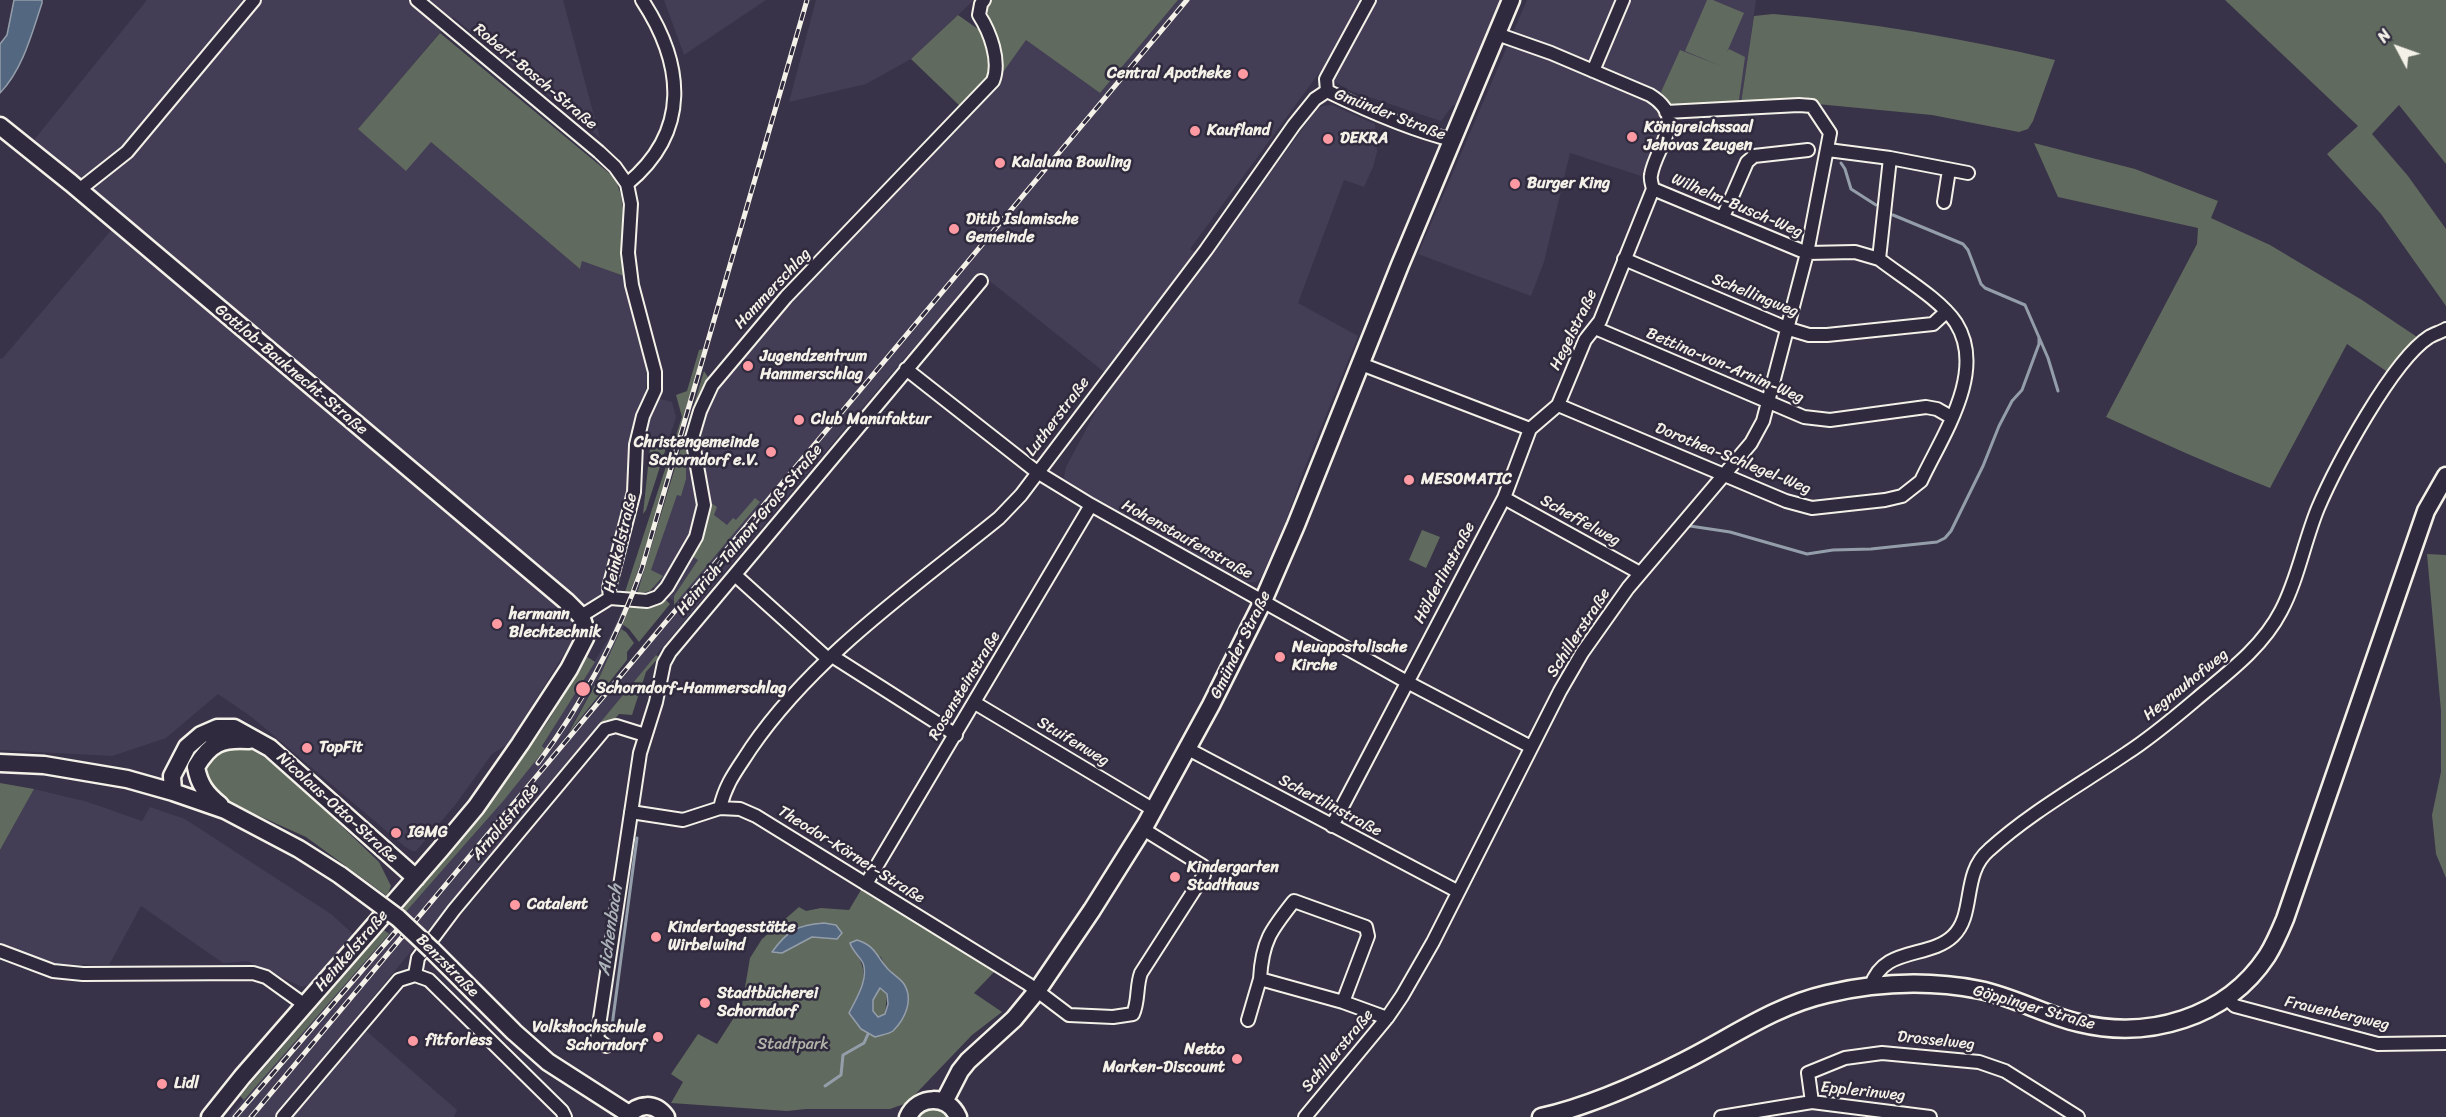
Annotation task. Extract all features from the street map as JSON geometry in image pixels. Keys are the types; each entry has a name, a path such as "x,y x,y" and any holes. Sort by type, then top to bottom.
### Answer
{"street":[{"path":"79,190 127,152 254,0"},
{"name":"Robert-Bosch-Straße","path":"417,0 599,152 615,167 627,184"},
{"path":"627,184 654,157 664,139 674,111 675,77 659,27 642,0"},
{"name":"Hammerschlag","path":"610,598 646,601 658,597 667,587 696,537 704,505 692,438 699,411 712,384 786,297 993,81 997,72 994,57 987,27 979,15 984,0"},
{"path":"1327,91 1326,79 1369,0"},
{"name":"Gmünder Straße","path":"944,1102 960,1071 968,1061 1014,1019 1037,991 1143,829 1188,749 1263,601 1511,0"},
{"path":"1593,71 1623,0"},
{"path":"1497,34 1650,95 1660,101 1666,112 1812,106 1830,133 1828,150 1890,158 1968,173"},
{"name":"Gmünder Straße","path":"1327,91 1433,135 1453,140"},
{"name":"Lutherstraße","path":"720,808 725,788 761,734 792,694 830,658 999,518 1021,495 1206,250 1294,125 1315,99 1327,91"},
{"name":"Hegelstraße","path":"1530,429 1558,405 1585,340 1600,321 1653,189 1650,176 1669,129 1666,112"},
{"name":"Gottlob-Bauknecht-Straße","path":"3,133 79,190 581,616"},
{"path":"1723,217 1747,162 1754,156 1808,150"},
{"name":"Schillerstraße","path":"1305,1117 1387,1018 1402,996 1433,942 1531,747 1582,653 1640,573 1759,432 1789,329 1828,150"},
{"path":"1879,259 1890,158"},
{"path":"1944,202 1948,170"},
{"name":"Heinkelstraße","path":"210,1117 476,807 536,722 569,669 585,638 586,631 581,616 610,598 609,588 634,492 636,445 642,416 655,390 656,372 632,285 628,253 631,204 627,184"},
{"name":"Wilhelm-Busch-Weg","path":"1653,189 1807,253 1855,252 1879,259"},
{"name":"Schellingweg","path":"1624,259 1789,329 1809,335 1933,324 1946,312"},
{"name":"Dorothea-Schlegel-Weg","path":"1558,405 1786,501 1812,508 1902,496 1921,481 1964,388 1968,361 1961,333 1955,322 1946,312 1879,259"},
{"name":"Heinrich-Talmon-Groß-Straße","path":"602,1042 631,812 645,735 656,702 664,663 670,652 981,281"},
{"name":"Bettina-von-Arnim-Weg","path":"1595,328 1804,417 1817,420 1926,407 1937,409 1951,417"},
{"name":"Hegnauhofweg","path":"1871,986 1875,974 1892,960 1951,938 1960,928 1970,879 1977,863 1986,852 2037,812 2129,752 2174,718 2239,664 2261,640 2280,612 2303,556 2318,510 2339,463 2401,366 2429,337 2446,329"},
{"path":"1361,364 1530,429"},
{"name":"Hohenstaufenstraße","path":"906,369 1037,472 1091,505 1407,682 1531,747"},
{"name":"Hölderlinstraße","path":"1332,826 1504,498 1530,429"},
{"name":"Göppinger Straße","path":"1541,1117 1582,1106 1684,1061 1773,1012 1798,1002 1842,990 1914,982 1980,990 2006,996 2076,1023 2111,1030 2155,1028 2200,1013 2225,997 2242,984 2267,956 2285,919 2426,511 2446,476"},
{"name":"Scheffelweg","path":"1504,498 1640,573"},
{"name":"Rosensteinstraße","path":"866,884 1091,505"},
{"path":"735,575 830,658 956,735"},
{"name":"Stuifenweg","path":"975,703 1154,810"},
{"name":"Arnoldstraße","path":"415,975 418,958 454,910 605,729 616,726 645,735"},
{"name":"Nicolaus-Otto-Straße","path":"173,792 172,776 187,747 201,735 217,728 234,728 270,748 416,878"},
{"path":"173,792 186,784 211,746 232,739 256,740"},
{"name":"Schertlinstraße","path":"1188,749 1457,891"},
{"name":"Benzstraße","path":"5,763 44,765 126,779 173,792 225,810 299,849 340,875 398,918 514,1032 548,1062 628,1116"},
{"name":"Benzstraße","path":"5,763 33,771 127,787 257,828"},
{"path":"196,767 199,781 208,795 225,810"},
{"name":"Theodor-Körner-Straße","path":"631,812 683,820 720,808 740,809 756,816 1037,991 1069,1015 1113,1017 1133,1014 1136,1008 1136,985 1141,973 1204,875 1203,866 1143,829"},
{"path":"1248,1020 1260,979 1262,953 1274,926 1294,901 1366,927 1368,936 1343,1002"},
{"name":"Heinkelstraße","path":"0,951 53,971 82,974 253,973 266,977 305,1005"},
{"path":"283,1117 399,980 415,975 429,980 562,1111 565,1117"},
{"path":"1260,979 1343,1002 1387,1018"},
{"name":"Frauenbergweg","path":"2225,997 2235,1006 2378,1044 2446,1043"},
{"name":"Drosselweg","path":"1812,1102 1808,1073 1845,1058 1882,1053 1980,1062 2006,1071 2078,1117"},
{"path":"907,1116 921,1102 936,1100 951,1106 958,1117"},
{"name":"Epplerinweg","path":"1720,1117 1812,1102 1930,1117"},
{"path":"628,1116 636,1108 645,1106 655,1107 664,1115 683,1117"}],"shaded area":[{"path":"147,0 563,0 600,138 453,17 358,129 431,142 580,269 582,261 624,276 648,371 645,395 672,402 676,417 666,448 642,447 616,577 564,654 508,744 492,754 456,804 416,851 404,846 253,718 218,694 166,738 112,756 0,750 0,358 2,359 124,215 34,140"},
{"path":"664,0 766,0 684,55"},
{"path":"816,0 974,0 911,59 866,84 789,102"},
{"path":"1178,0 1502,0 1456,106 1453,105 1441,121 1351,91 1319,73 1190,249 1207,260 1317,109 1332,105 1375,124 1377,152 1373,167 1364,187 1344,180 1298,303 1358,336 1303,472 1286,521 1261,578 1255,582 1245,582 1069,486 1064,477 1066,467 1113,379 981,274 901,362 747,545 274,1117 228,1117 335,991 477,831 540,750 610,636 630,593 646,548 652,550 694,413 782,303 999,78 1026,40 1100,93","holes":["643,581 677,603 561,744 600,676 634,606"]},
{"path":"1527,0 1756,0 1741,103 1679,116 1641,176 1570,153 1544,262 1531,296 1418,254"},
{"path":"34,789 88,802 142,821 150,807 185,819 331,914 352,933 352,938 314,983 302,987 247,961 223,963 141,906 109,965 48,964 0,945 0,850"},
{"path":"356,1022 457,1110 454,1117 278,1117"}],"green space":[{"path":"990,0 1178,0 1100,93 1026,40 999,78 999,47 987,11"},
{"path":"1707,0 1713,0 1744,13 1727,52 1729,49 1745,57 1738,107 1691,108 1670,105 1661,92 1680,50 1721,66 1685,51"},
{"path":"2225,0 2446,0 2446,164 2399,105 2372,134 2408,176 2446,229 2446,306 2381,214 2327,154 2358,126"},
{"path":"1773,14 1844,21 1915,32 2055,60 2033,121 2028,129 2019,132 1932,115 1817,104 1801,97 1776,103 1741,103 1754,16"},
{"path":"958,15 985,34 989,57 989,76 962,108 911,59"},
{"path":"440,33 615,178 621,195 625,223 621,253 624,276 582,261 580,269 431,142 406,171 358,129"},
{"path":"2034,143 2135,169 2218,201 2211,218 2270,245 2362,300 2417,337 2386,371 2347,344 2270,488 2106,417 2197,244 2198,228 2058,197"},
{"path":"703,349 646,548 630,593 625,592 682,417 676,395 687,391 699,350"},
{"path":"704,371 708,377 688,436 686,479 681,496 677,495 651,570 663,576 650,591 637,594"},
{"path":"650,448 666,448 643,514"},
{"path":"755,498 760,502 674,605 674,596 698,560 692,556 702,543 711,503 717,507 714,515 727,525 733,518 736,520"},
{"path":"1422,530 1440,537 1426,568 1409,560"},
{"path":"2427,554 2446,555 2446,878 2436,854 2432,815 2441,772 2441,711"},
{"path":"665,599 670,604 639,642 622,624 631,605 648,606"},
{"path":"621,629 634,643 627,652 627,660 568,734 600,676"},
{"path":"656,655 659,657 646,672 632,715 619,714 614,720 606,720 582,748 580,747"},
{"path":"586,656 595,662 542,746 545,749 504,800 403,915 399,912 482,816 549,720"},
{"path":"226,747 250,749 269,760 305,791 379,862 391,886 387,896 306,837 224,800 211,791 204,772 206,763 214,753"},
{"path":"0,783 34,789 0,850"},
{"name":"Stadtpark","path":"861,890 995,971 974,993 1002,1012 972,1035 907,1103 890,1109 787,1111 671,1103 683,1082 671,1074 698,1034 717,1044 742,1005 750,958 762,939 799,907 806,911 821,908 849,910","holes":["805,925 837,939 812,937 782,953 781,940 792,930","851,947 881,957 885,966 904,984 875,1037 849,1013 863,980 862,964"]},
{"path":"384,930 389,934 244,1100 240,1096"},
{"path":"879,988 887,994 885,1014 878,1017 873,1011 873,1000"},
{"path":"927,1108 939,1109 948,1117 916,1117"}],"water":[{"path":"14,0 42,0 42,3 21,62 0,93 0,44 7,35"},
{"path":"824,923 836,925 842,933 837,939 812,937 782,953 772,952 783,938 794,930 807,925"},
{"path":"857,940 872,948 907,990 907,1009 901,1021 891,1032 875,1037 861,1029 849,1013 861,989 864,976 863,963 850,943","holes":["880,988 887,994 888,1004 885,1014 878,1017 873,1011 873,1000"]}],"waterway":[{"path":"1841,163 1851,189 1876,205"},
{"path":"1893,215 1963,244 1985,288 2025,305 2048,358 2058,391"},
{"path":"1690,526 1730,532 1807,554 1937,542 1945,538 1951,531 1983,466 2012,401 2022,390 2039,344 2039,337"},
{"name":"Aichenbach","path":"612,1026 637,838"},
{"path":"825,1086 841,1075 843,1055 864,1043 868,1034"}],"railway":[{"path":"538,763 570,717 598,670 622,620 642,568 807,0"},
{"path":"251,1117 1187,0"},
{"path":"235,1117 403,923"}],"place":[{"name":"Central Apotheke","path":"1243,74"},
{"name":"Kaufland","path":"1195,131"},
{"name":"Königreichssaal Jehovas Zeugen","path":"1632,137"},
{"name":"DEKRA","path":"1328,139"},
{"name":"Kalaluna Bowling","path":"1000,163"},
{"name":"Burger King","path":"1515,184"},
{"name":"Ditib Islamische Gemeinde","path":"954,229"},
{"name":"Jugendzentrum Hammerschlag","path":"748,366"},
{"name":"Club Manufaktur","path":"799,420"},
{"name":"Christengemeinde Schorndorf e.V.","path":"771,452"},
{"name":"MESOMATIC","path":"1409,480"},
{"name":"hermann Blechtechnik","path":"497,624"},
{"name":"Neuapostolische Kirche","path":"1280,657"},
{"name":"Schorndorf-Hammerschlag","path":"583,689"},
{"name":"TopFit","path":"307,748"},
{"name":"IGMG","path":"396,833"},
{"name":"Kindergarten Stadthaus","path":"1175,877"},
{"name":"Catalent","path":"515,905"},
{"name":"Kindertagesstätte Wirbelwind","path":"656,937"},
{"name":"Stadtbücherei Schorndorf","path":"705,1003"},
{"name":"Volkshochschule Schorndorf","path":"658,1037"},
{"name":"fitforless","path":"413,1041"},
{"name":"Netto Marken-Discount","path":"1237,1059"},
{"name":"Lidl","path":"162,1084"}]}
